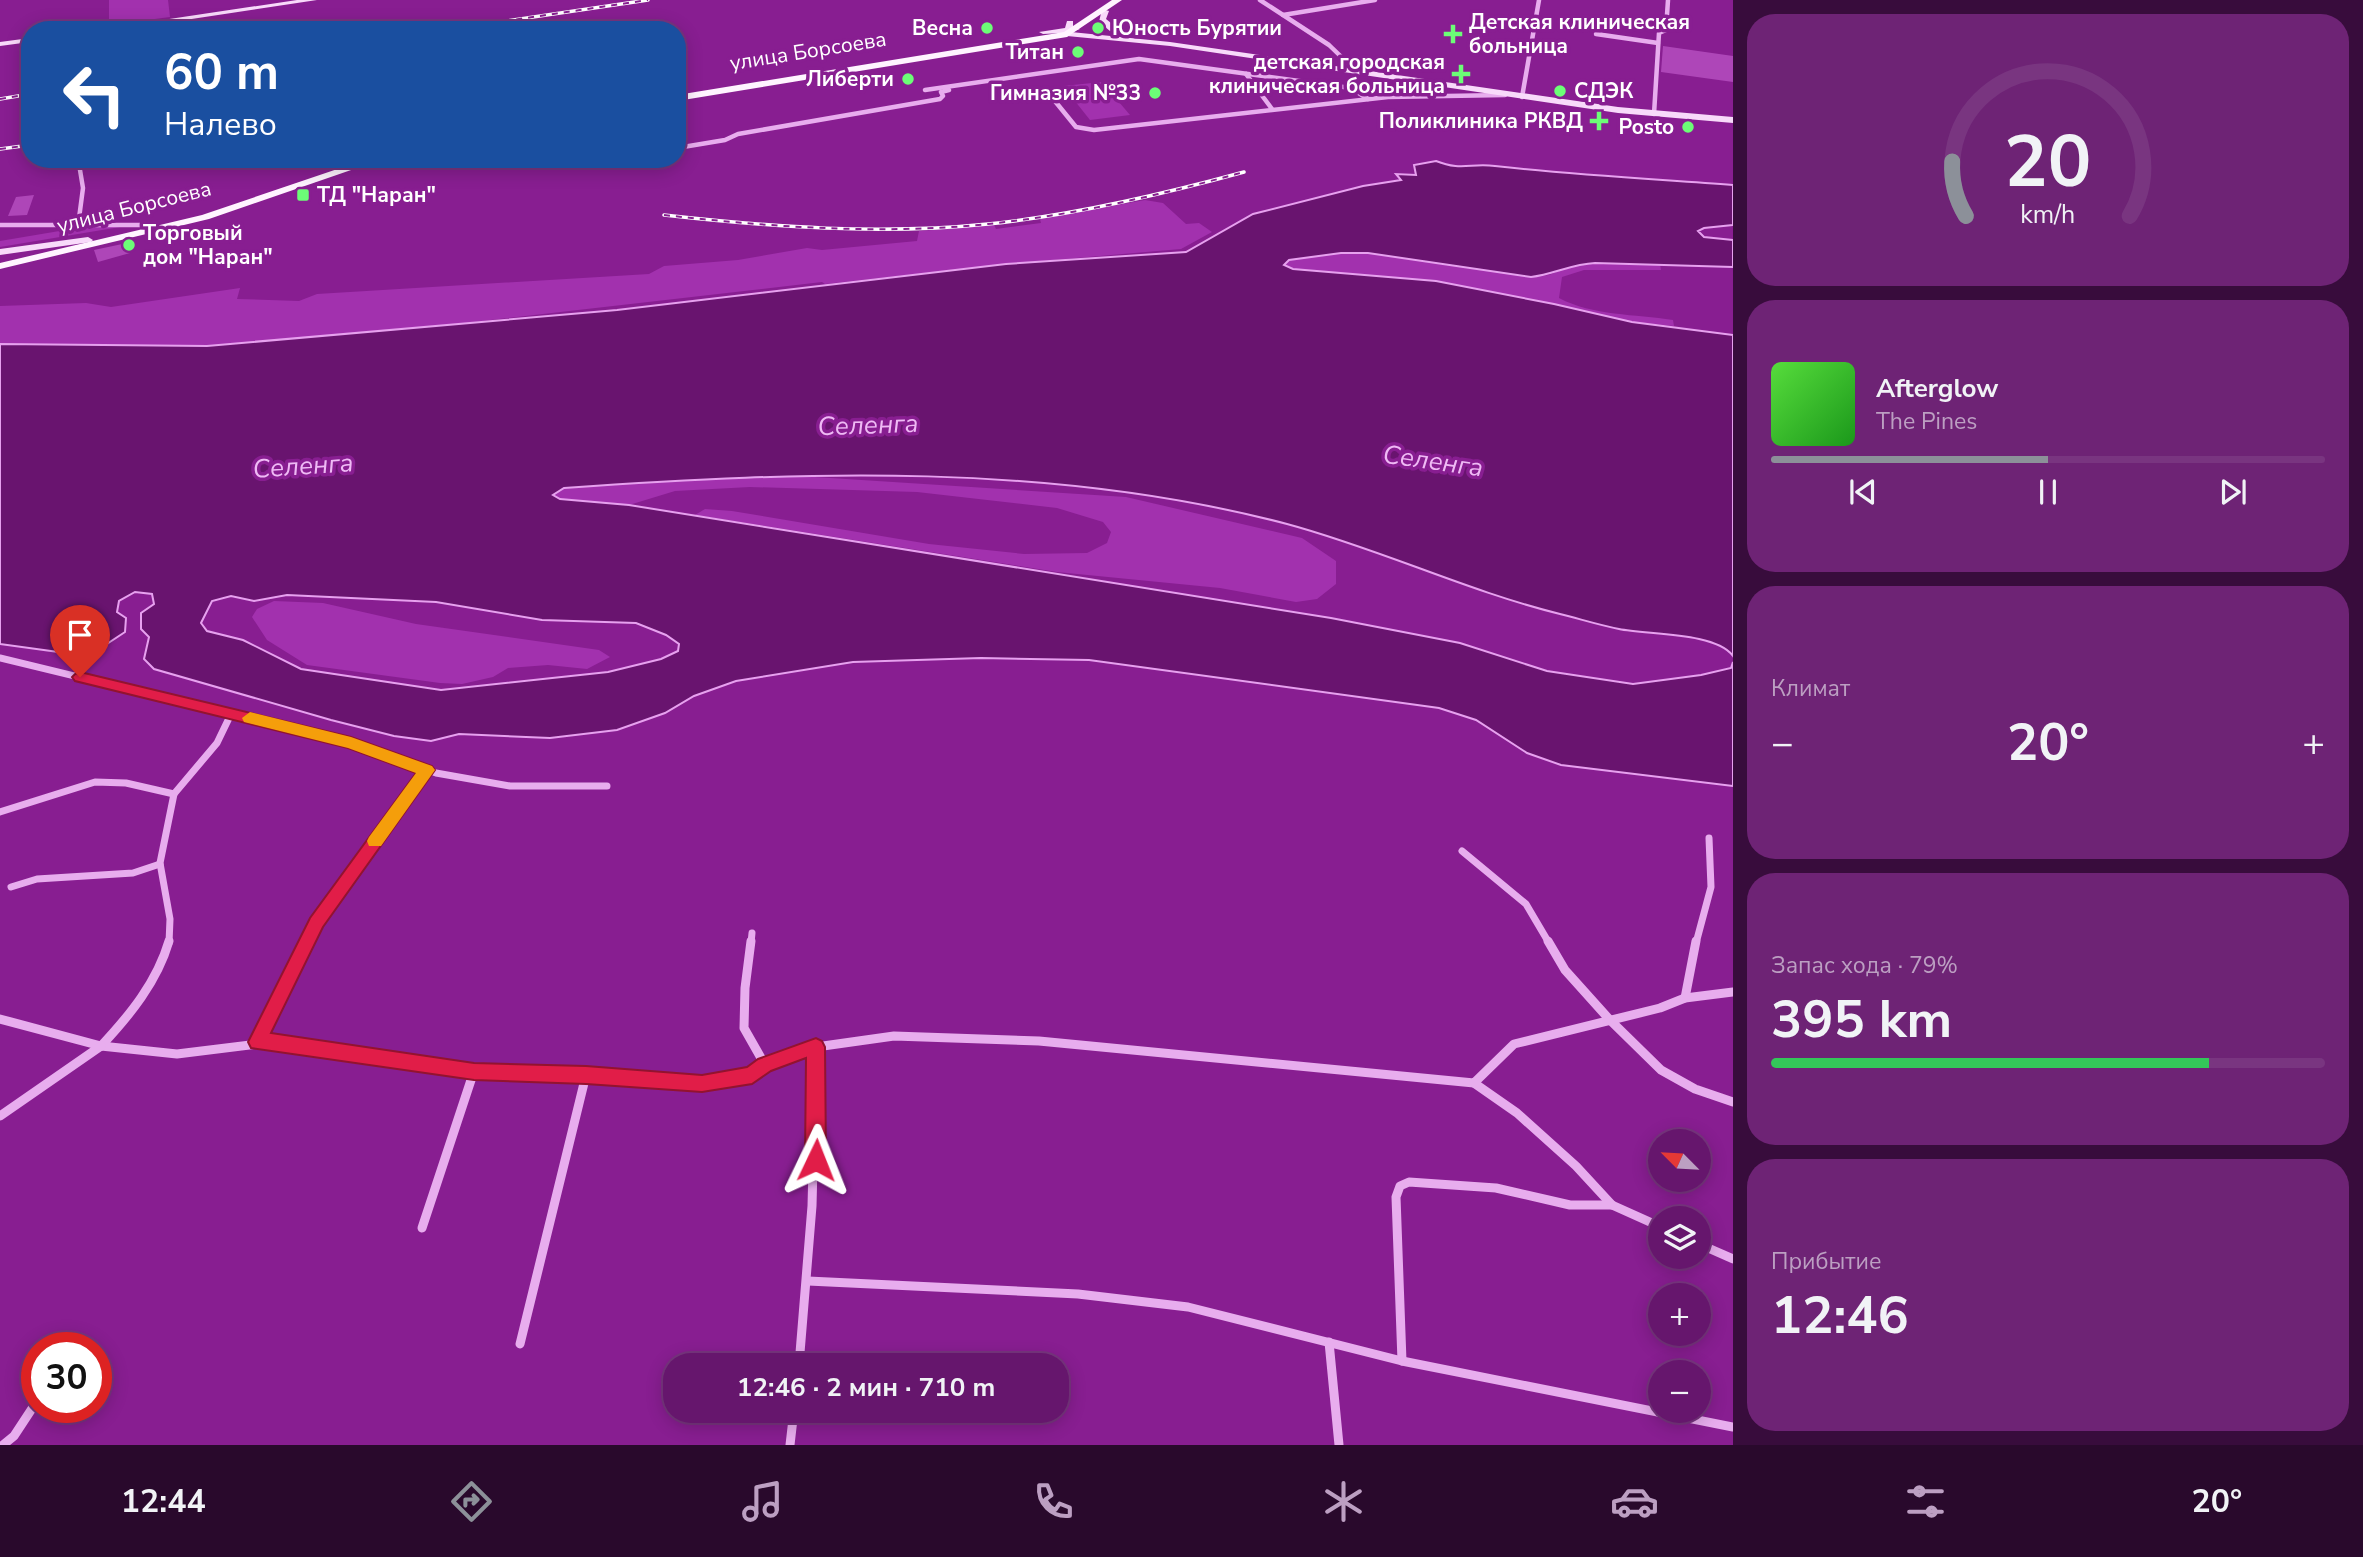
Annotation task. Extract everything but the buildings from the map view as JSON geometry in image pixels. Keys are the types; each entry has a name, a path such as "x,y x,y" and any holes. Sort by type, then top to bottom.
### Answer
{"main road":[{"path":"244,9 249,0"},
{"path":"162,21 313,0"},
{"name":"улица Борсоева","path":"686,91 990,45 1043,32 1071,29 1103,0"},
{"name":"улица Борсоева","path":"686,96 1071,29 1105,11 1118,0"},
{"path":"1105,11 1102,20 1106,24 1137,37"},
{"path":"1071,29 1654,113 1733,119"},
{"path":"1071,29 1506,95 1523,95"},
{"path":"1148,38 1170,44"},
{"path":"0,44 21,41"},
{"name":"улица Борсоева","path":"0,259 88,240 227,203 330,168"},
{"name":"улица Борсоева","path":"0,266 205,217 351,168"},
{"path":"0,252 88,240"}],"street":[{"path":"1260,0 1329,45 1355,70"},
{"path":"1283,16 1375,0"},
{"path":"1523,95 1539,0"},
{"path":"1654,113 1659,33 1666,30 1668,0"},
{"path":"1596,34 1658,43"},
{"path":"925,90 1139,59 1351,88 1368,99"},
{"path":"1246,74 1272,109"},
{"path":"1440,95 1452,86"},
{"path":"686,146 725,140 738,134 940,99 943,96 941,92 949,90"},
{"path":"1050,95 1076,127 1094,130 1368,99 1506,95"},
{"path":"78,226 83,188 80,168"},
{"path":"0,225 144,225"},
{"path":"0,658 351,743 426,770 510,786 607,786"},
{"path":"0,1116 101,1046 126,1020 146,993 166,950 171,929 160,864 174,794 217,743 231,714"},
{"path":"258,1042 316,923 426,770"},
{"path":"0,812 95,782 126,783 174,794"},
{"path":"1685,998 1700,920 1711,887 1709,838"},
{"path":"1461,851 1526,904 1565,970 1609,1019 1661,1070 1695,1089 1733,1102"},
{"path":"11,887 37,878 133,873 160,864"},
{"path":"752,933 745,988 744,1028 765,1065"},
{"path":"1474,1083 1514,1044 1660,1008 1685,998 1733,992"},
{"path":"0,1019 101,1046 177,1054 274,1042 474,1071 586,1075 702,1084 752,1075 765,1065 816,1047 894,1036 966,1037 1092,1046 1474,1083 1517,1113 1576,1166 1612,1205 1648,1221"},
{"path":"800,1353 808,1281 817,1135 816,1047"},
{"path":"422,1228 474,1071"},
{"path":"520,1344 586,1075"},
{"path":"1402,1361 1396,1197 1400,1186 1409,1182 1496,1188 1570,1205 1612,1205"},
{"path":"1711,1249 1733,1259"},
{"path":"808,1281 1092,1296 1188,1307 1402,1361 1733,1427"},
{"path":"1329,1342 1339,1445"},
{"path":"3,1445 22,1423"},
{"path":"790,1445 793,1423"}],"shaded area":[{"path":"109,0 168,0 170,17 109,21"},
{"path":"1102,82 1130,115 1090,120 1063,86"},
{"path":"1145,200 1163,203 1186,224 1199,223 1212,232 1181,249 1006,264 825,284 822,282 465,323 207,346 0,344 0,306 86,303 111,307 240,288 237,299 299,301 317,294 649,274 664,266 738,260 807,248 822,250 917,241 919,231 994,225 996,229 1041,223 1040,219"},
{"path":"95,225 120,227 0,247 0,241"},
{"path":"1341,253 1367,253 1531,277 1549,275 1576,264 1660,264 1661,270 1584,270 1562,277 1559,298 1600,311 1673,320 1674,326 1632,322 1436,281 1293,269 1284,265 1289,260"},
{"path":"799,476 1126,497 1302,538 1336,561 1336,584 1317,599 1296,602 1220,588 1057,572 695,515 705,509 732,511 929,544 1024,554 1087,553 1107,543 1111,532 1103,522 1057,508 917,492 750,487 675,491 629,505 560,499 553,495 564,488 723,477"},
{"path":"274,601 323,603 416,624 599,650 610,657 587,669 548,665 508,668 493,677 462,684 307,665 267,640 252,617 257,609"}],"water":[{"name":"Селенга","path":"1436,161 1459,166 1486,165 1733,185 1733,225 1698,231 1704,237 1733,240 1733,267 1595,263 1531,277 1368,253 1341,253 1289,260 1284,265 1293,269 1436,281 1632,322 1733,335 1733,656 1712,642 1697,638 1619,629 1525,605 1356,545 1287,524 1198,504 1109,490 928,476 837,476 564,488 553,495 560,499 629,505 1331,618 1460,643 1547,671 1633,684 1701,675 1731,668 1733,662 1733,786 1561,765 1527,753 1476,720 1439,708 1089,660 981,658 853,662 736,681 694,696 665,713 617,730 550,738 459,734 431,741 394,736 331,720 154,669 144,659 149,637 141,629 141,613 154,604 152,594 135,592 119,601 117,612 126,618 125,632 93,653 80,655 0,644 0,344 207,346 617,310 1006,264 1186,252 1253,214 1363,186 1401,180 1396,174 1416,175 1414,165","holes":["287,595 436,602 542,620 636,623 666,635 679,644 678,651 661,659 608,672 441,690 301,669 243,640 207,631 201,623 212,601 231,596 254,601"]}],"railway":[{"path":"506,21 648,0"},
{"path":"0,99 21,96"},
{"path":"0,149 21,146"},
{"path":"664,215 826,228 948,227 1085,210 1244,172"}],"slow traffic":[{"path":"250,718 351,743 426,770 375,841"}],"place":[{"name":"Весна","path":"987,28"},
{"name":"Юность Бурятии","path":"1098,28"},
{"name":"Детская клиническая больница","path":"1453,34"},
{"name":"Титан","path":"1078,52"},
{"name":"детская городская клиническая больница","path":"1461,74"},
{"name":"Либерти","path":"908,79"},
{"name":"СДЭК","path":"1560,91"},
{"name":"Гимназия №33","path":"1155,93"},
{"name":"Поликлиника РКВД","path":"1599,121"},
{"name":"Posto","path":"1688,127"},
{"name":"ТД \"Наран\"","path":"303,195"},
{"name":"Торговый дом \"Наран\"","path":"129,245"}],"route":[{"path":"80,677 351,743 426,770 316,923 258,1042 274,1042 474,1071 586,1075 702,1084 752,1075 765,1065 816,1047 816,1160"}]}
